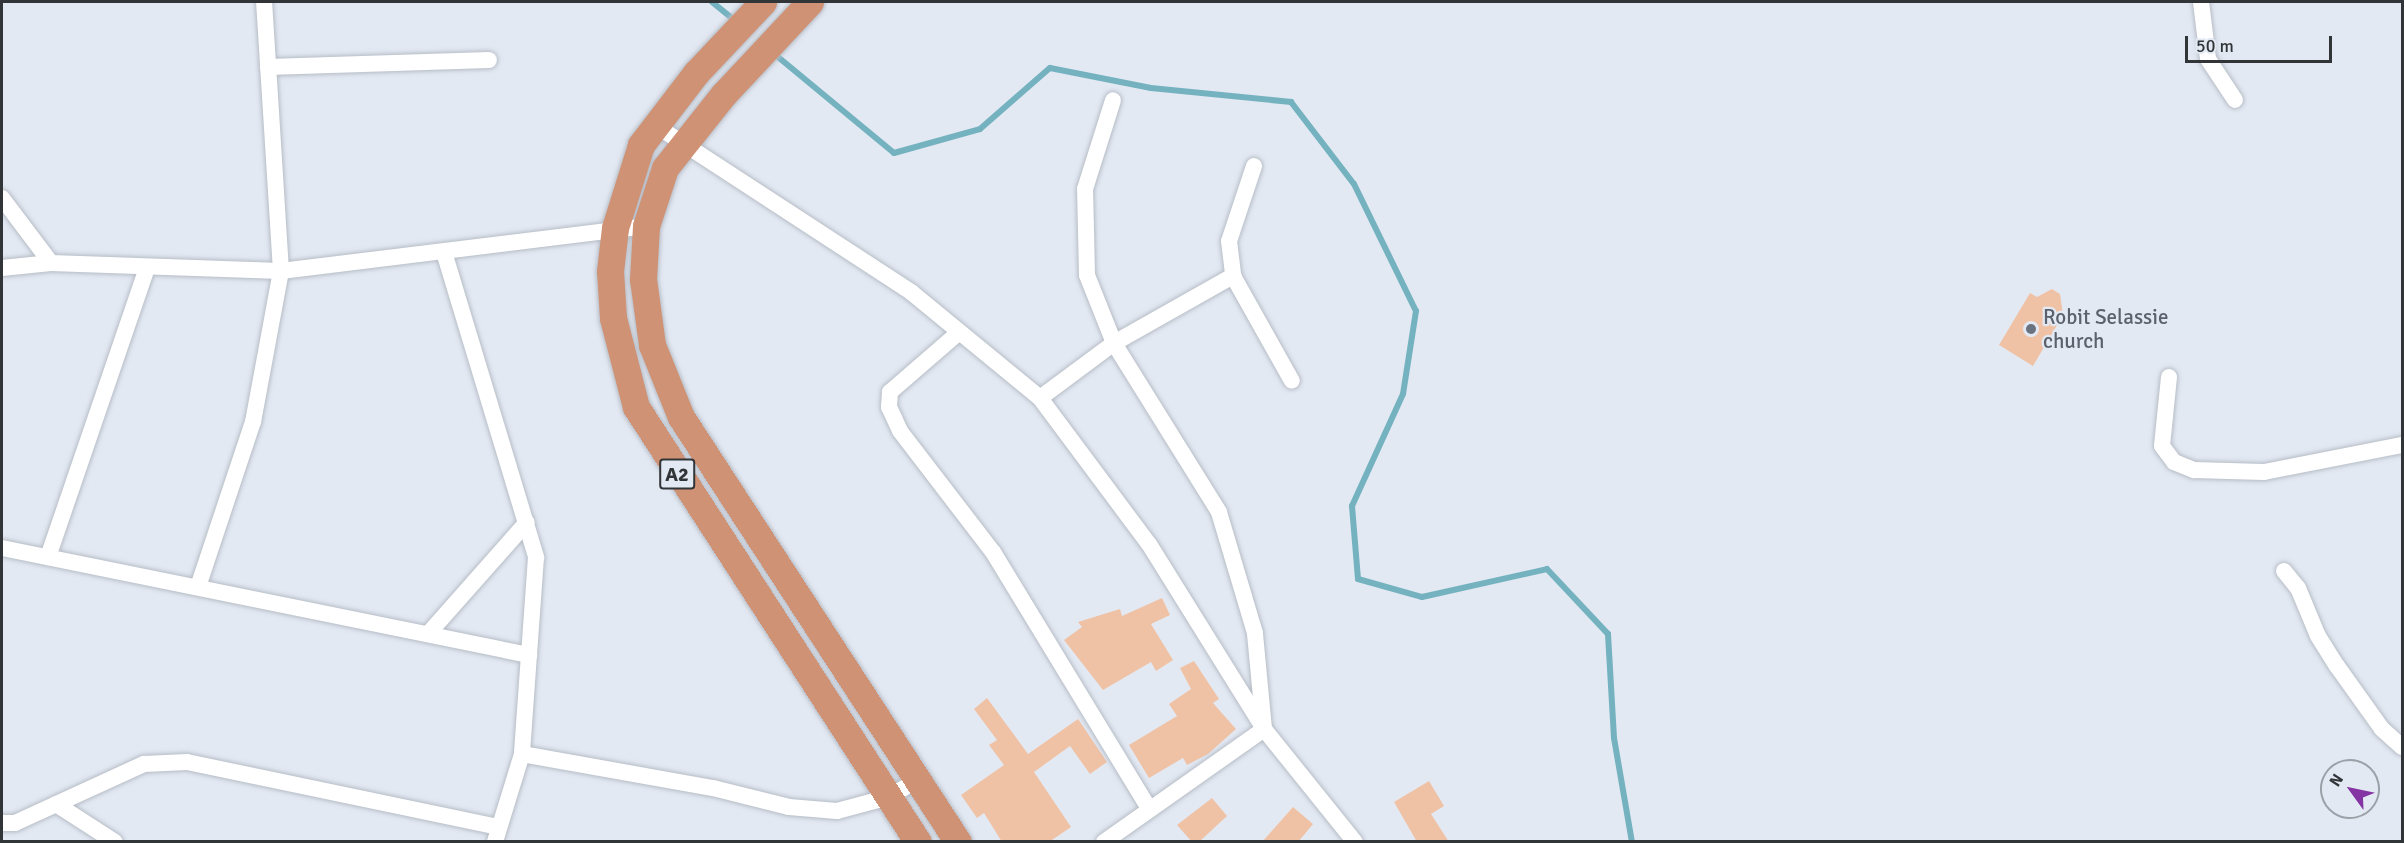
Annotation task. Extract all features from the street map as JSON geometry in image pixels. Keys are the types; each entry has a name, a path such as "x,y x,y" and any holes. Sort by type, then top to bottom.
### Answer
{"highway":[{"name":"A2","path":"763,2 696,73 641,145 615,228 610,271 613,318 636,407 918,842"},
{"name":"A2","path":"810,2 723,95 665,168 646,226 643,279 652,345 681,417 958,842"}],"street":[{"path":"198,588 253,422 281,271 264,2"},
{"path":"2201,2 2208,59 2235,100"},
{"path":"268,67 489,60"},
{"path":"1113,100 1085,189 1087,275 1114,343 1218,512 1255,633 1264,729"},
{"path":"655,125 911,292 957,334 1040,398 1149,544 1264,729 1355,842"},
{"path":"1254,166 1229,241 1233,276 1292,381"},
{"path":"2,198 51,263"},
{"path":"2,268 51,263 281,271 444,252 615,228 646,226"},
{"path":"2,823 15,823 144,764 187,762 496,834 522,754 529,655 534,638 536,557 444,252"},
{"path":"48,557 147,268"},
{"path":"1040,398 1114,343 1233,276"},
{"path":"957,334 890,392 889,407 900,431 993,552 1149,809"},
{"path":"2169,377 2162,446 2174,462 2194,470 2264,472 2403,444"},
{"path":"428,634 527,522"},
{"path":"2,548 529,655"},
{"path":"2284,571 2298,588 2318,636 2337,666 2382,729 2403,747"},
{"path":"1104,842 1264,729"},
{"path":"522,754 713,788 789,807 837,811 889,797 917,780"},
{"path":"56,804 116,842"}],"building":[{"name":"Robit Selassie church","path":"2052,289 2060,294 2063,315 2033,366 1999,345 2030,293 2037,297"},
{"path":"1162,598 1170,615 1151,624 1173,660 1156,671 1151,662 1103,690 1064,640 1082,627 1078,622 1120,609 1122,616"},
{"path":"1194,661 1219,699 1213,703 1236,729 1208,754 1187,765 1183,758 1149,778 1129,745 1177,716 1169,704 1191,689 1180,668"},
{"path":"987,698 1028,754 1078,719 1107,762 1090,774 1070,746 1034,772 1071,827 1049,842 1002,842 984,813 977,818 961,795 1004,765 989,745 997,740 974,709"},
{"path":"1429,781 1444,806 1431,814 1449,842 1417,842 1394,802"},
{"path":"1212,798 1227,816 1199,842 1192,842 1177,825"},
{"path":"1293,807 1313,824 1298,842 1262,842"}],"waterway":[{"path":"712,2 737,22"},
{"path":"772,52 894,153 980,129 1050,68 1151,88 1291,102 1354,184 1416,311 1403,394 1352,506 1358,579 1422,597 1547,569 1608,634 1614,738 1632,842"}],"place":[{"name":"Robit Selassie church","path":"2031,329"}]}
